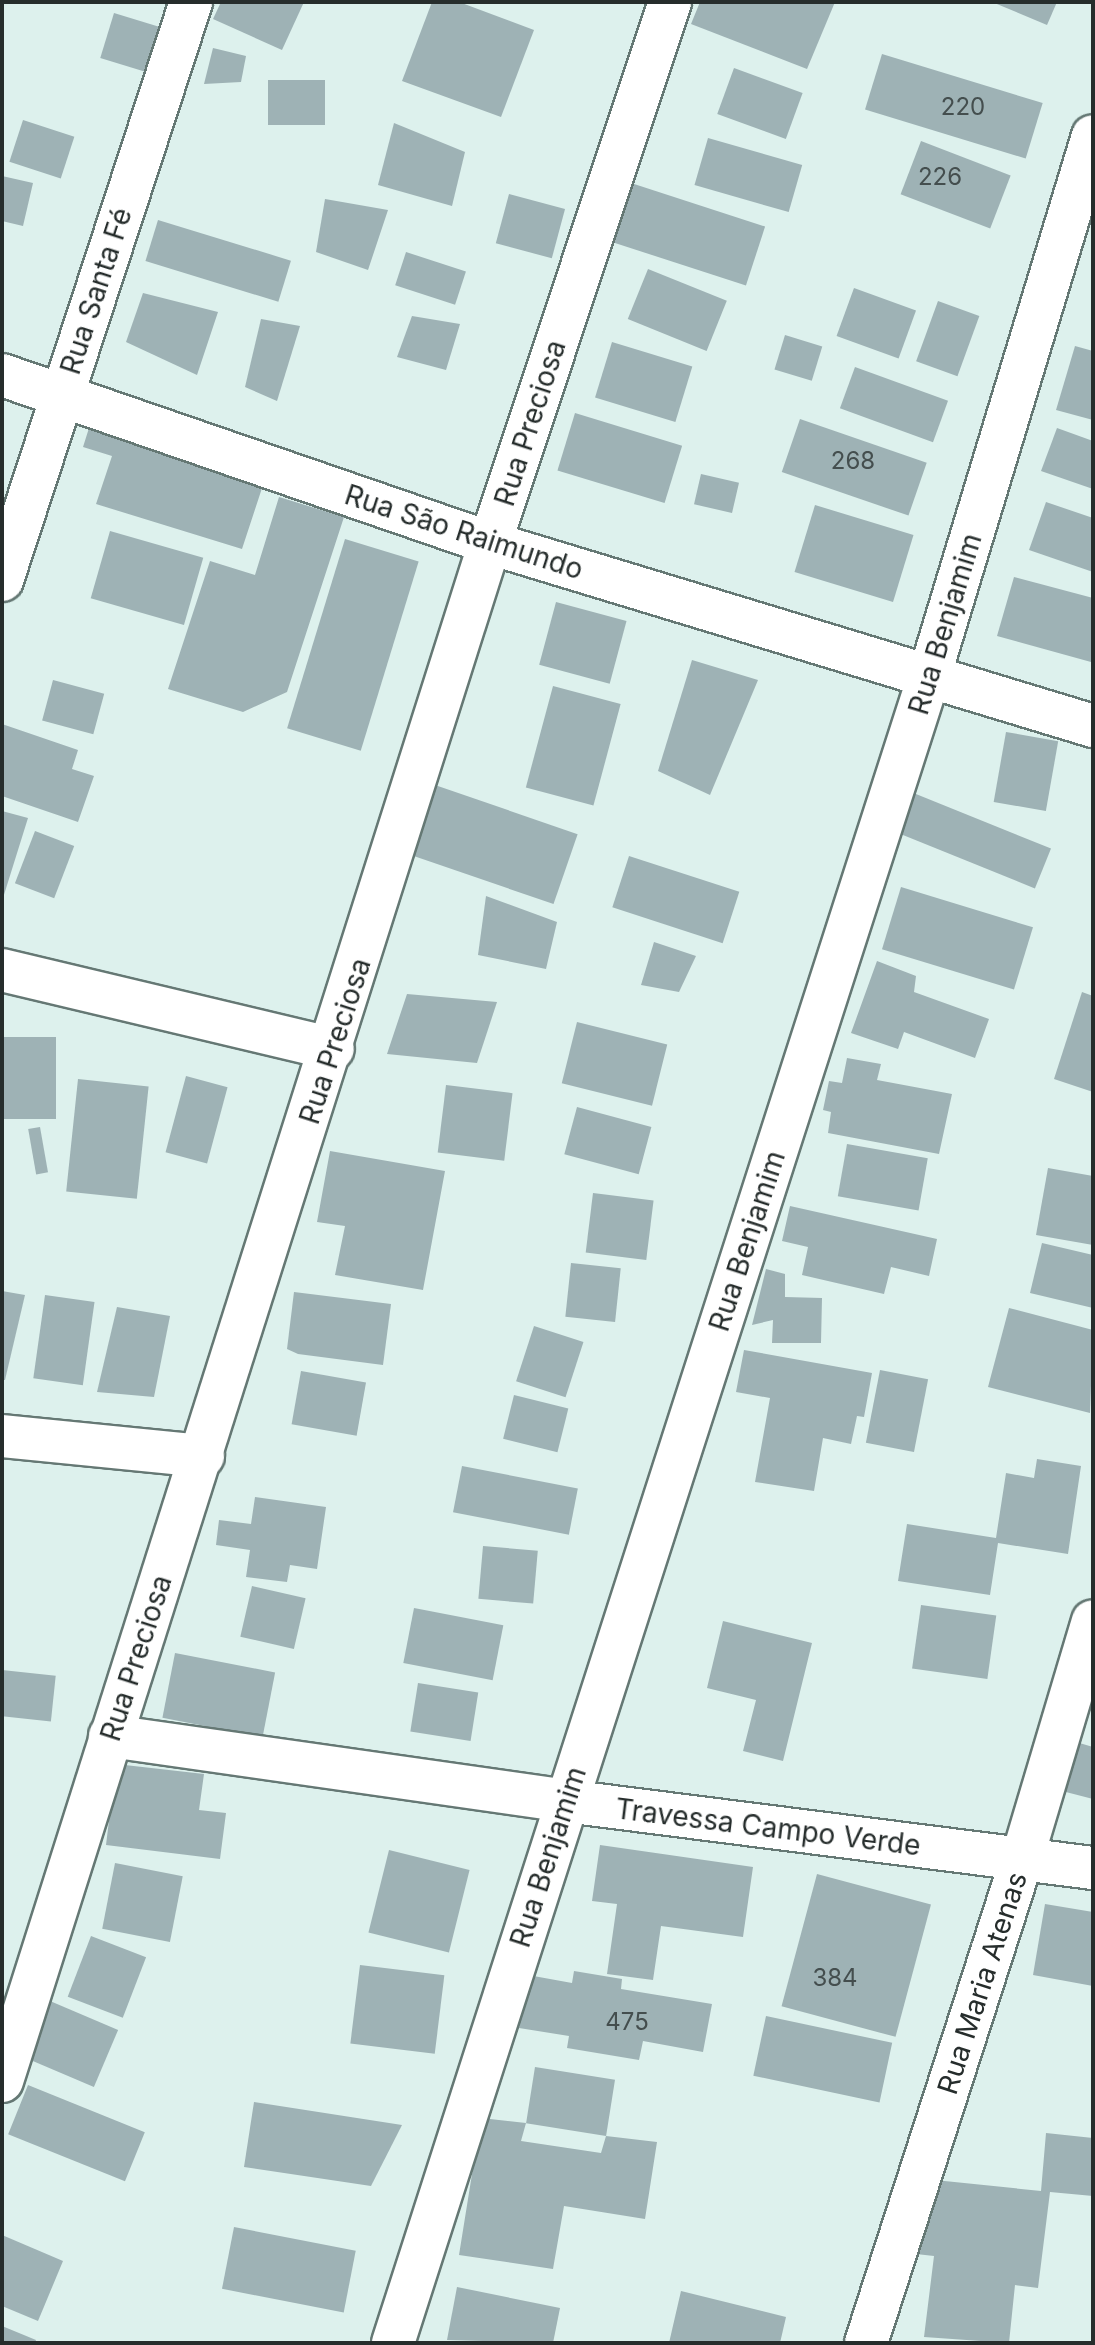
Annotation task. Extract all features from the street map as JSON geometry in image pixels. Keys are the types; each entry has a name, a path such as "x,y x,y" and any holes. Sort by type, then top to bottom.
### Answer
{"street":[{"name":"Rua Santa Fé","path":"2,580 191,2"},
{"name":"Rua Preciosa","path":"2,2081 110,1736 333,1049 490,543 670,2"},
{"name":"Rua Benjamim","path":"393,2343 929,677 1093,136"},
{"name":"Rua São Raimundo","path":"2,375 490,543 1093,726"},
{"path":"2,970 333,1049"},
{"path":"2,1436 203,1456"},
{"name":"Rua Maria Atenas","path":"866,2343 1022,1859 1093,1621"},
{"name":"Travessa Campo Verde","path":"110,1736 566,1801 1093,1868"}],"building":[{"path":"221,2 304,2 282,50 213,19"},
{"path":"432,2 459,2 534,30 501,117 402,81"},
{"path":"700,2 835,2 807,69 691,24"},
{"path":"992,2 1057,2 1047,25"},
{"path":"114,13 170,30 157,75 100,58"},
{"path":"213,48 246,56 241,82 204,84"},
{"path":"882,54 1043,103 1026,159 865,109"},
{"path":"734,68 803,93 786,139 717,114"},
{"path":"268,80 325,80 325,125 268,125"},
{"path":"23,120 74,137 61,179 9,162"},
{"path":"394,123 465,152 452,206 378,185"},
{"path":"708,138 802,165 789,212 694,185"},
{"path":"921,141 1011,175 990,229 901,194"},
{"path":"2,176 33,183 23,226 2,221"},
{"path":"631,183 765,227 746,286 612,242"},
{"path":"509,194 565,209 552,258 496,243"},
{"path":"325,199 388,210 368,270 316,252"},
{"path":"158,220 291,261 278,302 145,261"},
{"path":"406,252 466,271 455,305 395,285"},
{"path":"648,269 727,301 707,351 628,319"},
{"path":"854,288 916,311 899,358 837,336"},
{"path":"143,293 218,312 197,375 126,342"},
{"path":"938,301 979,316 957,376 916,361"},
{"path":"412,316 460,324 446,370 397,357"},
{"path":"261,319 300,326 277,401 245,387"},
{"path":"785,335 822,346 812,381 774,369"},
{"path":"612,342 692,367 675,422 595,397"},
{"path":"1075,346 1093,351 1093,420 1056,410"},
{"path":"855,367 948,401 933,442 840,408"},
{"path":"575,413 682,446 665,503 557,470"},
{"path":"800,419 927,463 908,516 782,472"},
{"path":"89,428 264,482 242,549 96,504 112,456 83,447"},
{"path":"1057,428 1093,441 1093,489 1041,471"},
{"path":"701,474 739,483 732,513 694,504"},
{"path":"279,497 344,517 287,692 243,712 168,689 210,561 255,575"},
{"path":"1046,502 1093,518 1093,572 1029,550"},
{"path":"815,505 913,535 893,602 795,572"},
{"path":"110,531 203,558 184,625 91,598"},
{"path":"345,539 419,562 361,751 287,728"},
{"path":"1014,577 1093,598 1091,662 997,636"},
{"path":"556,602 627,621 610,684 539,665"},
{"path":"692,660 758,680 710,795 658,771"},
{"path":"53,680 104,694 93,734 42,721"},
{"path":"553,686 621,704 593,806 526,787"},
{"path":"2,724 78,750 72,769 94,776 78,822 2,796"},
{"path":"1006,732 1058,741 1046,811 994,802"},
{"path":"432,784 578,834 554,904 408,854"},
{"path":"911,792 1051,849 1035,888 895,832"},
{"path":"2,811 28,818 3,898 2,898"},
{"path":"35,831 74,846 54,898 15,883"},
{"path":"629,856 739,892 723,943 612,907"},
{"path":"901,887 1033,927 1014,990 882,949"},
{"path":"486,896 557,922 546,969 478,955"},
{"path":"654,942 696,956 679,992 641,985"},
{"path":"877,961 916,976 914,992 989,1019 975,1058 904,1032 898,1049 851,1033"},
{"path":"1082,992 1093,996 1093,1092 1054,1079"},
{"path":"407,994 497,1002 477,1063 387,1054"},
{"path":"577,1022 667,1044 652,1106 562,1083"},
{"path":"2,1037 56,1037 56,1119 2,1119"},
{"path":"847,1058 881,1064 877,1080 952,1094 939,1154 828,1133 831,1112 823,1110 829,1081 842,1083"},
{"path":"186,1076 228,1087 207,1163 166,1152"},
{"path":"78,1079 149,1086 137,1199 66,1191"},
{"path":"446,1085 513,1093 504,1161 438,1152"},
{"path":"577,1107 651,1127 639,1174 564,1154"},
{"path":"40,1127 48,1172 36,1174 28,1129"},
{"path":"847,1144 928,1158 919,1210 838,1196"},
{"path":"330,1151 445,1171 423,1290 335,1275 345,1226 317,1222"},
{"path":"1048,1168 1093,1176 1093,1245 1036,1235"},
{"path":"593,1193 654,1200 646,1260 586,1253"},
{"path":"790,1206 937,1239 929,1276 891,1267 884,1294 802,1275 808,1247 782,1241"},
{"path":"1042,1243 1093,1255 1093,1308 1030,1293"},
{"path":"571,1263 621,1268 615,1322 565,1317"},
{"path":"766,1269 785,1274 785,1297 822,1298 821,1343 772,1343 773,1320 752,1325"},
{"path":"2,1291 25,1295 5,1380 2,1380"},
{"path":"294,1292 391,1304 383,1365 298,1354 287,1349"},
{"path":"45,1295 95,1302 83,1385 33,1378"},
{"path":"117,1307 170,1316 154,1397 97,1392"},
{"path":"1009,1308 1093,1330 1090,1413 988,1387"},
{"path":"534,1326 583,1342 566,1397 516,1381"},
{"path":"744,1350 872,1373 864,1417 857,1416 851,1444 823,1438 814,1491 755,1482 770,1398 736,1392"},
{"path":"880,1370 928,1379 914,1452 866,1443"},
{"path":"301,1371 366,1382 357,1436 292,1424"},
{"path":"514,1395 568,1409 557,1452 503,1439"},
{"path":"1037,1459 1081,1466 1068,1554 998,1543 990,1595 898,1581 907,1524 996,1538 1006,1473 1034,1478"},
{"path":"462,1466 578,1489 569,1535 453,1512"},
{"path":"255,1497 326,1507 317,1569 290,1565 287,1582 246,1577 250,1550 216,1545 219,1520 251,1524"},
{"path":"483,1546 538,1551 533,1604 478,1599"},
{"path":"252,1586 306,1598 294,1649 240,1637"},
{"path":"921,1605 996,1616 987,1679 912,1668"},
{"path":"414,1608 503,1625 493,1680 403,1663"},
{"path":"723,1621 812,1643 783,1761 743,1751 756,1700 707,1688"},
{"path":"175,1653 275,1672 263,1737 162,1718"},
{"path":"2,1670 56,1676 51,1721 2,1716"},
{"path":"418,1683 478,1693 471,1741 410,1731"},
{"path":"1076,1742 1093,1747 1093,1799 1062,1791"},
{"path":"116,1764 204,1774 199,1810 226,1813 220,1859 106,1845"},
{"path":"600,1845 753,1867 743,1937 661,1926 653,1980 607,1974 617,1904 592,1901"},
{"path":"389,1850 470,1870 449,1953 368,1932"},
{"path":"115,1863 183,1876 170,1942 102,1929"},
{"path":"817,1874 931,1905 896,2037 782,2006"},
{"path":"1045,1904 1093,1912 1093,1986 1033,1975"},
{"path":"91,1936 146,1957 123,2018 68,1997"},
{"path":"360,1965 444,1975 435,2054 350,2043"},
{"path":"574,1971 622,1979 621,1989 712,2004 703,2052 643,2041 639,2060 567,2048 569,2036 519,2028 528,1975 572,1983"},
{"path":"50,2001 118,2030 94,2087 26,2058"},
{"path":"766,2016 892,2043 879,2102 753,2076"},
{"path":"535,2067 615,2080 606,2136 526,2123"},
{"path":"28,2085 145,2132 125,2181 8,2134"},
{"path":"254,2102 402,2125 371,2186 244,2167"},
{"path":"481,2118 526,2123 521,2141 601,2153 606,2136 657,2142 645,2219 564,2206 553,2269 459,2255"},
{"path":"1046,2133 1093,2138 1093,2196 1050,2192 1038,2288 1015,2285 1009,2343 924,2337 934,2256 916,2254 925,2179 1041,2191"},
{"path":"234,2227 356,2251 344,2313 222,2289"},
{"path":"2,2235 63,2261 38,2321 2,2306"},
{"path":"457,2287 560,2308 553,2343 447,2340"},
{"path":"681,2291 786,2317 780,2343 669,2343"},
{"path":"2,2326 36,2340 35,2343 2,2343"}]}
